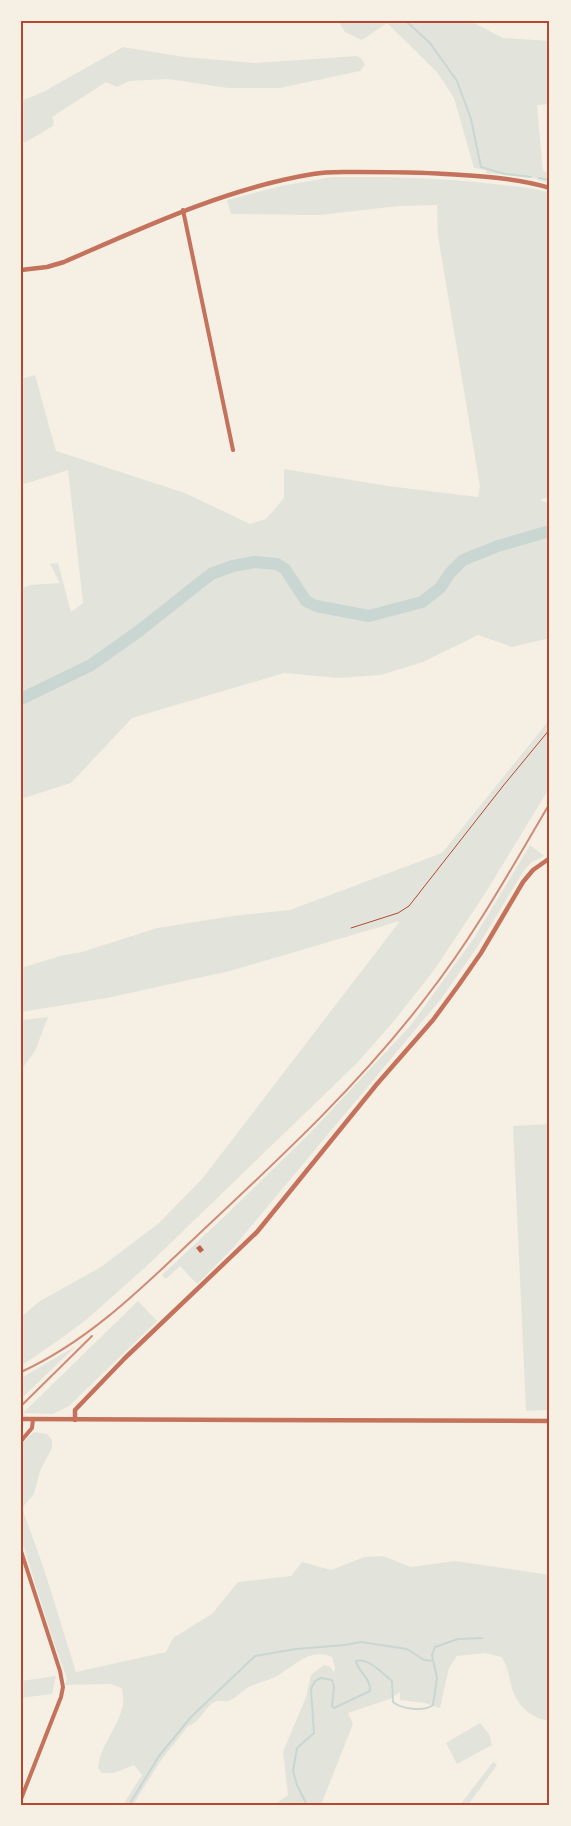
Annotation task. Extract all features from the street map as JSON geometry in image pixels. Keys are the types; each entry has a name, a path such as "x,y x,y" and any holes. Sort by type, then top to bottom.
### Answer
{"street":[{"path":"21,270 47,268 64,262 183,210 252,189 314,174 337,172 429,173 486,177 550,188"},
{"path":"183,210 233,450"},
{"path":"75,1420 75,1410 125,1358 257,1232 438,1013 476,960 523,882 532,870 550,858"},
{"path":"21,1419 550,1421"},
{"path":"21,1441 30,1431 33,1419"},
{"path":"21,1551 60,1671 63,1687 61,1697 21,1799"}],"path":[{"path":"351,928 398,913 409,906 550,729"}],"shaded area":[{"path":"338,21 470,21 503,38 550,41 550,104 537,105 543,171 550,173 550,184 531,177 486,173 486,170 474,168 454,98 437,72 387,23 362,40 345,32"},
{"path":"123,47 184,57 255,63 357,56 362,59 365,65 360,71 280,88 228,88 168,79 129,81 117,87 106,82 52,117 53,126 21,143 21,101 43,92"},
{"path":"332,177 453,180 522,187 550,193 550,496 540,500 550,504 550,638 512,647 478,635 423,662 381,675 338,678 284,673 132,718 71,783 21,799 21,589 30,585 60,583 50,564 58,563 71,612 83,603 68,470 21,485 21,379 35,375 56,451 185,493 250,524 266,519 284,498 284,469 388,486 478,497 480,486 438,236 437,205 398,206 320,215 231,214 227,200 281,186"},
{"path":"550,719 550,787 486,892 434,970 394,1021 357,1063 150,1263 86,1320 21,1366 21,1317 40,1301 101,1267 159,1223 202,1179 400,921 230,971 107,998 21,1012 21,968 60,956 82,952 157,928 233,916 290,910 442,853"},
{"path":"530,845 544,856 532,862 525,869 478,946 441,999 233,1248 197,1284 180,1266 166,1279 162,1275 310,1133 411,1025 474,938"},
{"path":"48,1017 35,1051 21,1070 21,1020"},
{"path":"550,1124 550,1410 526,1411 513,1126"},
{"path":"138,1301 157,1321 69,1406 53,1414 23,1413"},
{"path":"76,1346 21,1399 21,1378"},
{"path":"34,1432 47,1434 52,1440 52,1448 40,1471 34,1494 22,1508 44,1569 76,1672 166,1652 173,1638 212,1614 238,1582 291,1576 302,1562 331,1570 364,1557 383,1556 411,1567 455,1561 550,1575 550,1720 533,1716 516,1699 502,1657 485,1653 457,1656 449,1668 440,1708 425,1703 400,1700 400,1692 390,1699 348,1713 353,1724 321,1805 274,1805 288,1795 283,1752 306,1697 311,1675 324,1665 329,1666 334,1672 335,1668 332,1657 317,1654 303,1659 274,1678 248,1687 229,1701 218,1701 209,1706 196,1721 188,1726 159,1763 133,1805 123,1805 142,1775 134,1765 114,1773 102,1773 98,1768 102,1752 121,1712 123,1702 122,1688 110,1684 65,1685 67,1679 21,1538 21,1444"},
{"path":"56,1676 52,1694 21,1698 21,1681"},
{"path":"480,1723 489,1734 492,1745 457,1764 446,1743"},
{"path":"493,1762 497,1765 468,1805 460,1805"}],"building":[{"path":"200,1245 204,1250 200,1253 196,1248"}],"waterway":[{"path":"406,21 430,43 457,81 471,119 481,167 505,174 531,177"},
{"path":"539,178 550,180"},
{"path":"21,699 91,665 139,631 211,574 233,566 255,562 277,564 285,569 306,601 316,606 369,616 422,602 440,588 450,573 463,560 498,546 550,531"},
{"path":"307,1805 297,1785 293,1771 297,1748 314,1733 311,1689 315,1681 321,1678 332,1680 334,1686 332,1706 334,1708 370,1691 369,1682 357,1665 356,1661 361,1660 375,1667 392,1681 393,1702 407,1708 429,1707 433,1705 437,1678 432,1655 435,1647 458,1639 482,1638"},
{"path":"129,1805 159,1756 191,1717 255,1656 296,1649 361,1642 407,1649 424,1660 433,1661"}],"railway":[{"path":"21,1372 71,1344 117,1310 319,1119 375,1059 402,1028 461,950 492,902 550,803"},
{"path":"21,1406 92,1336"}]}
